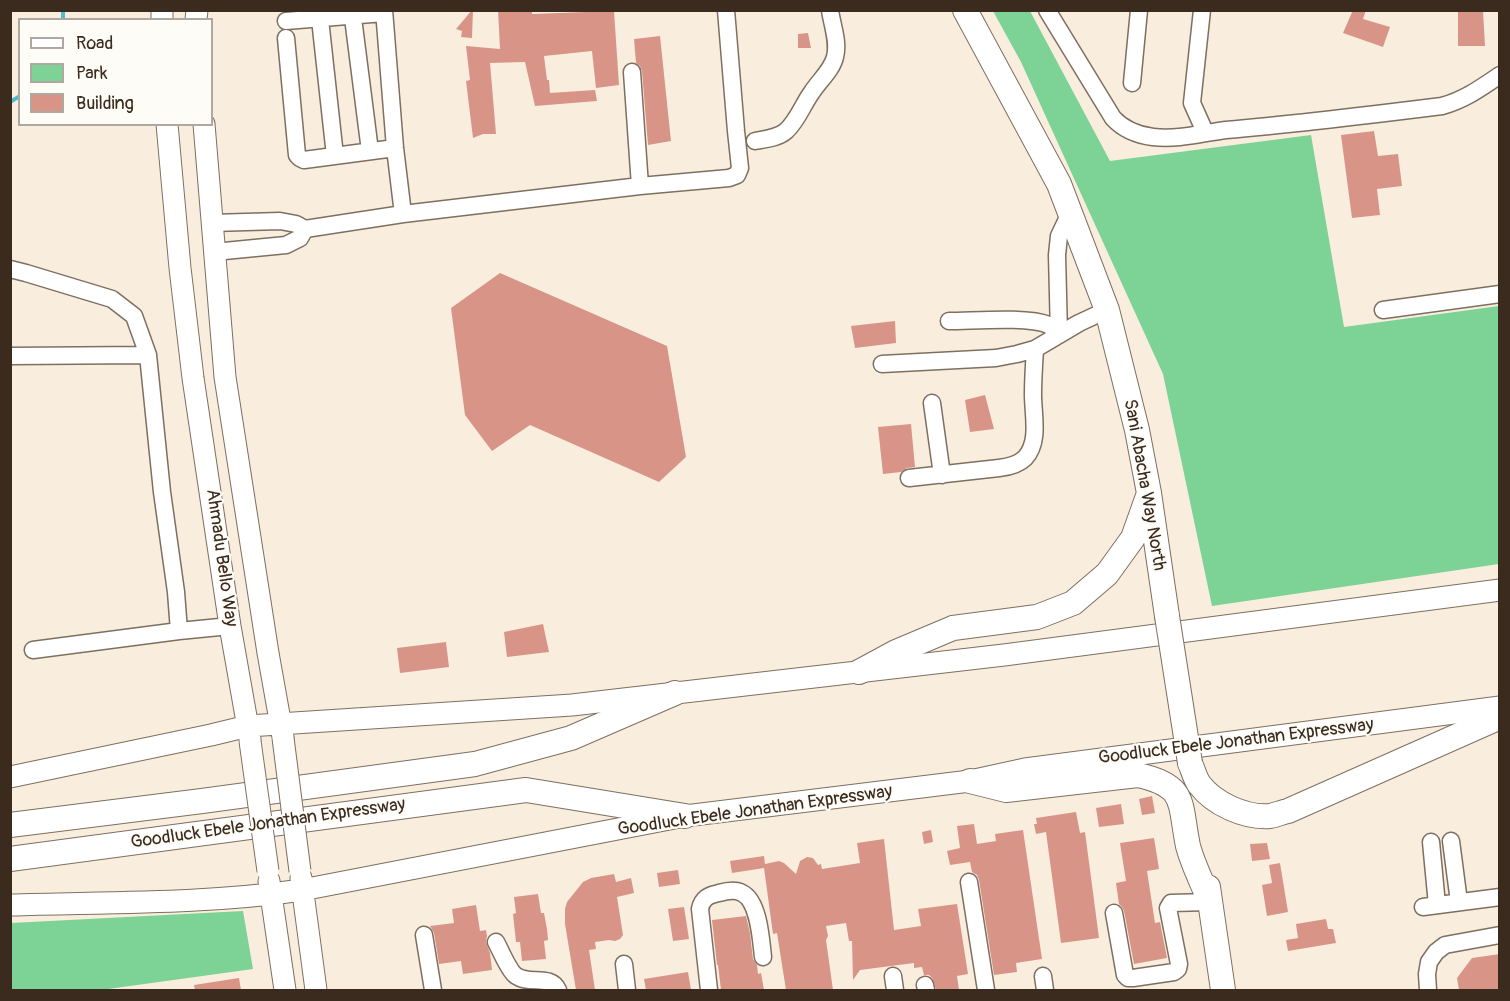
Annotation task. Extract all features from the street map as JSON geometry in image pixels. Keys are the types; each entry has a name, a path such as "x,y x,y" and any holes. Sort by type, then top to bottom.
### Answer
{"highway":[{"name":"Sani Abacha Way North","path":"966,10 1059,184 1107,310 1137,430 1149,493 1223,990"},
{"path":"859,672 896,652 953,628 1037,617 1072,603 1107,574 1133,538 1149,493"},
{"name":"Goodluck Ebele Jonathan Expressway","path":"10,825 475,764 571,738 675,693"},
{"path":"1190,763 1198,783 1212,798 1234,810 1253,815 1270,816 1288,811 1500,717"},
{"path":"970,781 1006,790 1138,775 1166,784 1180,801 1189,848 1210,902"},
{"name":"Goodluck Ebele Jonathan Expressway","path":"13,859 526,790 686,816"},
{"path":"10,811 63,818"}],"main road":[{"name":"Ahmadu Bello Way","path":"167,126 193,378 230,626 249,733 285,990"},
{"name":"Ahmadu Bello Way","path":"204,126 225,377 282,730 316,990"},
{"path":"10,777 211,735 572,705 1004,655 1500,590"},
{"name":"Goodluck Ebele Jonathan Expressway","path":"10,905 216,899 271,895 301,881 686,816 970,781 1025,769 1500,707"}],"lane":[{"path":"212,223 280,221 296,224 305,229 402,214 729,178 737,175 740,168 726,10"},
{"path":"755,141 775,137 786,131 832,64 837,46 830,10"},
{"path":"1047,10 1113,118 1120,126 1140,135 1173,138 1205,132 1442,106 1468,96 1500,75"},
{"path":"1132,83 1139,10"},
{"path":"1202,10 1192,104 1205,132"},
{"path":"395,148 304,160 297,155 286,29 320,14 384,12 402,214"},
{"path":"352,13 370,151"},
{"path":"320,14 335,156"},
{"path":"632,72 640,186"},
{"path":"1059,335 1057,255 1059,236 1070,213"},
{"path":"214,252 286,245 300,238 305,229"},
{"path":"10,269 112,299 134,316 147,355 180,631"},
{"path":"1383,310 1500,294"},
{"path":"882,363 996,358 1017,354 1035,349 1079,323 1107,310"},
{"path":"949,321 999,320 1041,323 1052,326 1059,335"},
{"path":"909,478 1012,466 1025,458 1030,451 1034,435 1035,349"},
{"path":"10,356 147,355"},
{"path":"932,403 942,475"},
{"path":"33,650 230,626"},
{"path":"1451,841 1459,902"},
{"path":"1431,842 1430,906 1500,897"},
{"path":"976,990 966,889 986,990"},
{"path":"709,990 700,909 704,898 731,891 741,892 747,896 757,914 763,957"},
{"path":"1114,913 1125,975 1133,978 1174,972 1178,969 1168,908 1172,903 1210,902"},
{"path":"424,935 433,990"},
{"path":"1428,990 1429,962 1445,945 1500,935"},
{"path":"496,942 517,977 525,980 548,981 555,984 558,990"},
{"path":"624,964 627,990"}],"green space":[{"path":"993,11 1030,11 1110,161 1311,135 1344,327 1499,306 1499,564 1212,606 1163,374 1021,62"},
{"path":"243,911 253,969 101,990 11,990 11,923"}],"building":[{"path":"472,10 472,38 461,37 462,31 456,29"},
{"path":"498,10 532,10 532,14 614,11 619,85 596,88 592,51 544,56 550,93 595,90 597,101 535,106 525,62 490,63 496,134 483,134 473,138 466,81 470,80 466,46 500,49"},
{"path":"1353,10 1366,10 1363,19 1390,27 1383,47 1343,33"},
{"path":"1458,10 1483,10 1485,46 1458,46"},
{"path":"808,33 811,48 798,48 798,34"},
{"path":"660,36 671,141 648,145 642,71 636,63 634,39"},
{"path":"1374,131 1378,156 1398,154 1402,186 1377,189 1380,215 1352,218 1341,135"},
{"path":"500,273 667,346 686,457 659,482 530,425 492,451 465,415 451,308"},
{"path":"895,321 896,343 855,348 851,326"},
{"path":"985,395 994,429 970,432 965,400"},
{"path":"911,424 915,467 901,472 883,474 878,427"},
{"path":"543,624 549,652 507,657 504,632"},
{"path":"446,642 449,667 400,673 397,648"},
{"path":"1152,796 1155,813 1142,815 1139,799"},
{"path":"1121,804 1124,824 1099,827 1096,808"},
{"path":"1076,812 1080,833 1085,832 1099,938 1061,943 1046,832 1036,834 1034,824 1037,824 1036,818"},
{"path":"974,824 977,844 996,841 995,834 1023,830 1042,959 1016,963 1017,972 994,975 977,875 972,872 970,862 950,865 947,851 960,848 957,826"},
{"path":"931,830 933,842 924,844 922,832"},
{"path":"1154,838 1159,869 1147,871 1155,923 1160,922 1167,958 1134,964 1116,883 1126,881 1120,843"},
{"path":"884,839 894,930 921,926 918,909 957,904 968,974 957,976 959,990 936,990 933,979 929,975 924,975 922,967 914,968 914,963 860,970 853,980 852,941 849,941 846,923 826,926 833,990 786,990 777,933 773,934 764,868 732,873 730,861 764,856 765,864 779,861 796,874 800,861 807,857 813,858 818,865 821,864 822,869 860,863 857,843"},
{"path":"1267,843 1270,859 1252,861 1250,844"},
{"path":"1280,863 1288,912 1267,916 1262,885 1272,883 1269,865"},
{"path":"678,870 680,884 659,887 657,873"},
{"path":"614,874 616,882 631,878 634,893 617,897 623,935 615,941 595,942 596,949 589,950 595,990 576,990 565,924 567,902 583,882 591,878"},
{"path":"538,894 541,913 544,913 547,929 548,940 544,941 546,959 522,961 520,942 516,942 514,897"},
{"path":"476,905 480,931 486,930 492,970 463,974 461,961 439,964 434,933 430,926 454,923 452,909"},
{"path":"684,907 689,939 673,941 668,909"},
{"path":"746,916 753,959 757,965 758,974 761,973 764,990 721,990 712,920"},
{"path":"1326,919 1328,929 1333,929 1336,943 1288,951 1286,940 1298,938 1296,924"},
{"path":"1500,954 1500,990 1459,990 1457,978 1472,958"},
{"path":"688,972 691,990 646,990 644,979"},
{"path":"239,978 241,990 195,990 194,985"}],"waterway":[{"path":"63,10 63,18"},
{"path":"10,102 18,97"}]}
